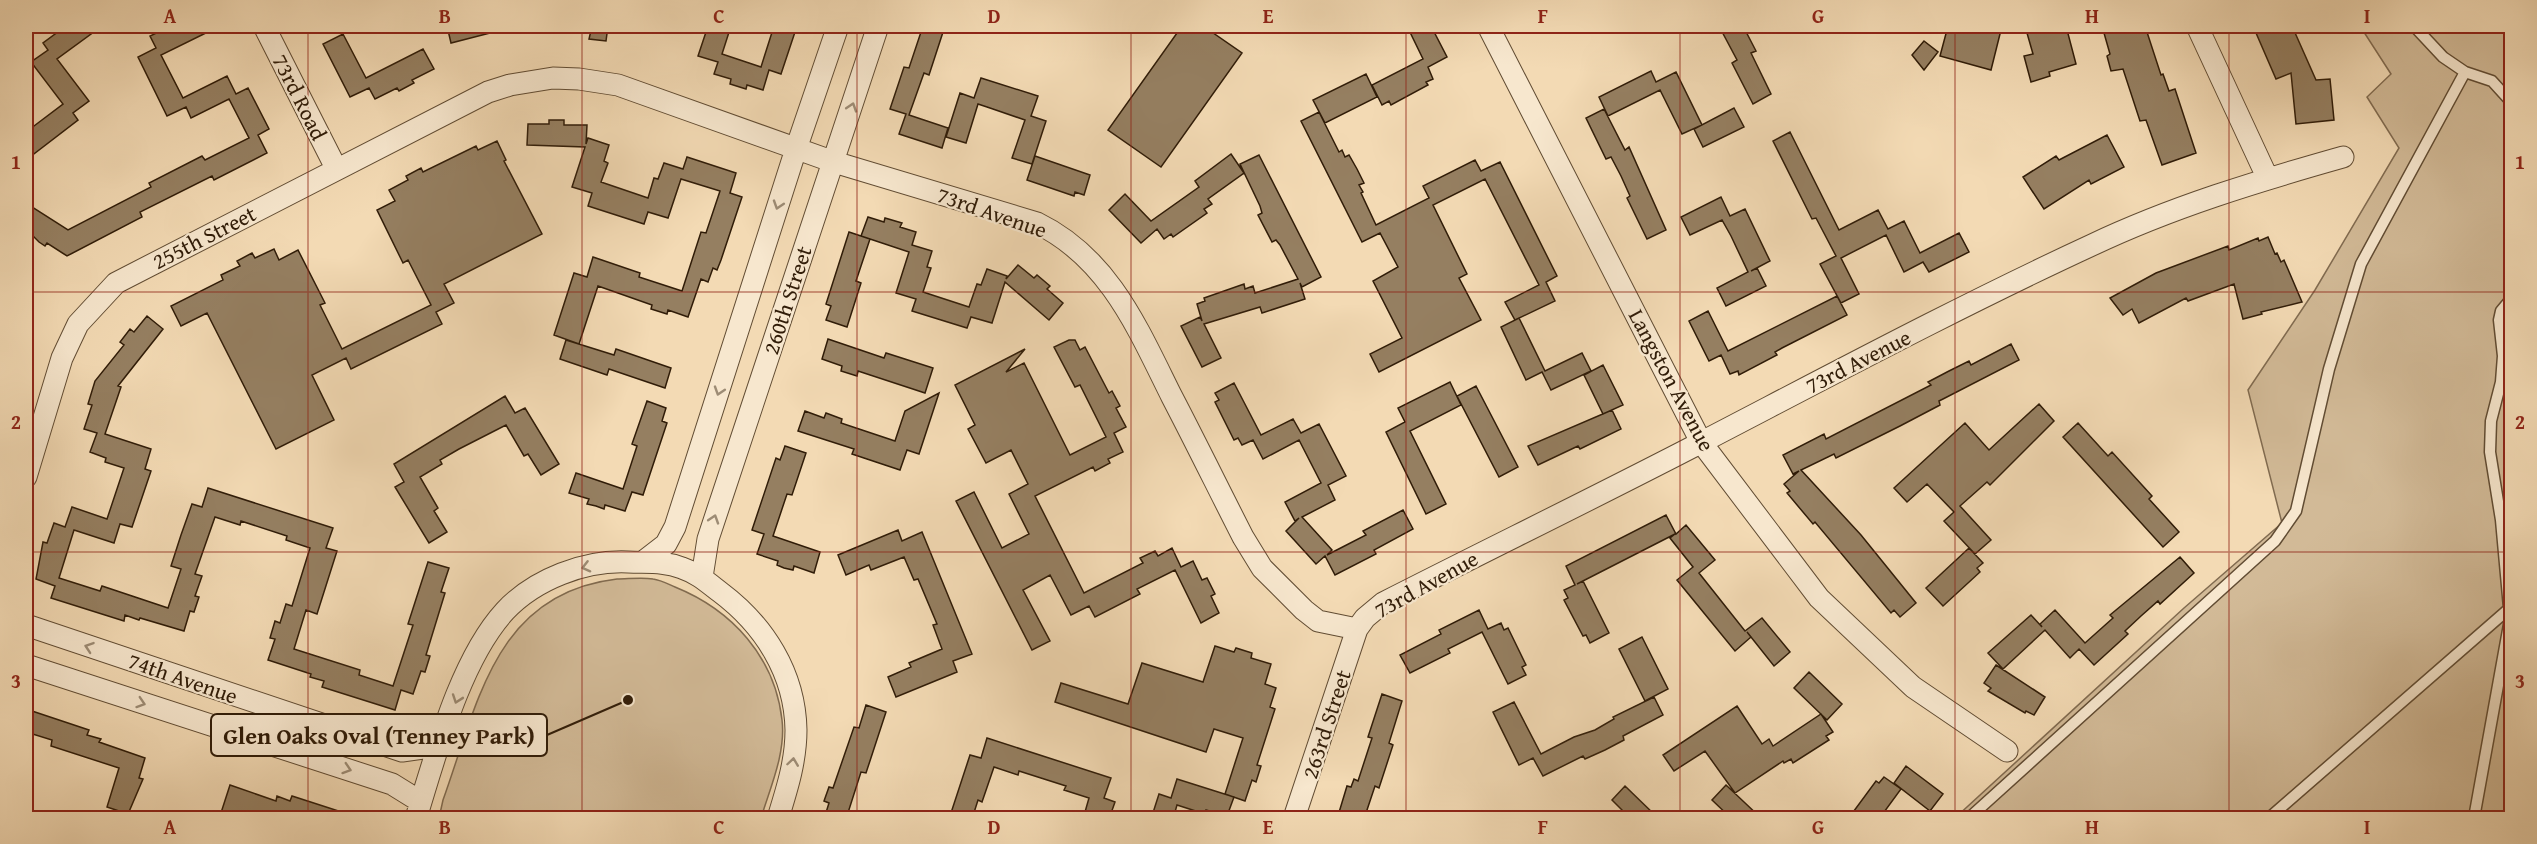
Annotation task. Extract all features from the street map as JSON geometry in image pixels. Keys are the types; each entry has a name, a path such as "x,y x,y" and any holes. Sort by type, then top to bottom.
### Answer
{"street":[{"name":"73rd Road","path":"264,26 336,168"},
{"name":"260th Street","path":"644,561 666,544 675,527 796,149 838,26"},
{"name":"260th Street","path":"702,576 708,539 878,26"},
{"name":"Langston Avenue","path":"1488,26 1701,442 1819,598 1913,687 2007,751"},
{"path":"2196,26 2268,179"},
{"name":"73rd Avenue","path":"488,92 510,85 553,78 618,85 834,162 1037,223 1067,240 1083,254 1127,307 1242,537 1262,568 1318,621 1357,630 1365,618 1383,603 1701,442 1852,362 2092,244 2162,216 2268,179 2343,157"},
{"name":"255th Street","path":"26,477 66,349 78,324 116,283 336,168 488,92"},
{"path":"419,810 467,669 480,643 506,610 529,591 560,574 588,565 644,561 681,567 702,576 743,609 757,625 776,655 787,680 793,706 795,741 793,765 778,819"},
{"name":"74th Avenue","path":"26,625 402,751 423,748 443,737"},
{"name":"263rd Street","path":"1294,819 1357,630"},
{"name":"74th Avenue","path":"26,665 392,784 419,810"}],"lane":[{"path":"2414,26 2443,57 2465,72 2492,81 2511,103"},
{"path":"1969,819 2275,541 2296,511 2329,369 2361,264 2465,72"},
{"path":"2474,819 2510,619 2501,520 2490,452 2491,421 2501,382 2503,356 2499,320 2501,311 2511,298"},
{"path":"2269,819 2510,608"}],"shaded area":[{"path":"2360,26 2511,26 2511,818 1955,818 2184,608 2282,523 2248,390 2315,290 2399,148 2367,97 2391,74"},
{"path":"617,579 656,580 696,597 732,623 760,656 778,697 783,732 776,770 761,818 439,818 443,800 481,691 497,658 518,630 543,606 576,589"}],"building":[{"path":"66,26 102,26 57,59 89,101 73,113 78,120 26,160 26,132 63,104 31,62 48,50 43,43"},
{"path":"171,26 220,26 161,55 183,98 227,76 236,94 248,88 269,129 258,135 267,153 214,180 212,176 140,212 142,217 67,256 47,243 45,246 26,229 26,203 68,230 151,187 149,183 202,156 205,160 249,138 229,99 191,118 186,107 167,116 138,57 156,48 150,36"},
{"path":"447,26 497,26 498,31 451,43"},
{"path":"592,26 608,26 606,41 589,39"},
{"path":"708,26 731,26 722,54 761,67 774,26 797,26 781,74 769,70 763,90 747,85 746,89 730,84 731,79 714,74 718,62 698,56"},
{"path":"923,26 945,26 929,75 924,73 909,115 948,128 942,148 899,134 906,114 890,109 904,67 909,68"},
{"path":"1182,26 1203,26 1242,53 1161,167 1108,130"},
{"path":"1407,26 1431,26 1447,57 1428,67 1433,79 1426,82 1428,85 1391,105 1389,101 1382,105 1372,85 1423,59"},
{"path":"1719,26 1743,26 1756,51 1751,53 1771,94 1753,104 1732,63 1737,60"},
{"path":"1948,26 2002,26 1991,70 1940,56"},
{"path":"2025,26 2066,26 2076,64 2049,72 2050,76 2031,82 2024,56 2033,54"},
{"path":"2102,26 2145,26 2161,75 2163,74 2169,91 2175,89 2196,153 2162,165 2146,120 2140,121 2123,69 2111,71 2107,56 2110,54"},
{"path":"2253,26 2292,26 2316,80 2330,79 2334,120 2296,124 2291,73 2276,79"},
{"path":"343,34 366,78 423,49 434,69 412,80 414,83 399,91 397,88 375,99 369,88 350,97 323,44"},
{"path":"1924,41 1938,52 1924,70 1912,55"},
{"path":"1651,71 1656,82 1676,72 1702,125 1682,134 1660,90 1608,116 1599,97"},
{"path":"1366,74 1377,97 1325,123 1313,100"},
{"path":"981,78 1038,96 1031,116 1046,121 1032,164 1012,158 1025,120 978,104 966,143 946,137 960,93 974,98"},
{"path":"1734,108 1744,127 1703,147 1694,129"},
{"path":"1604,109 1625,150 1629,147 1666,230 1647,239 1627,198 1630,196 1621,176 1611,157 1606,159 1586,118"},
{"path":"1319,112 1339,152 1342,150 1345,157 1349,155 1357,169 1364,183 1359,185 1363,192 1361,193 1376,225 1429,198 1423,186 1475,160 1481,171 1500,162 1557,276 1546,282 1555,301 1515,320 1505,302 1539,285 1485,179 1433,205 1467,274 1459,278 1481,320 1379,372 1370,354 1402,338 1373,281 1398,267 1380,233 1362,242 1301,121"},
{"path":"549,120 564,120 564,125 587,125 586,144 588,138 609,145 604,161 608,163 601,182 648,198 654,178 658,179 664,163 683,169 687,157 736,173 730,193 742,197 721,260 717,270 713,268 708,282 701,279 688,317 668,310 667,314 651,309 652,305 598,286 579,344 554,335 574,273 587,277 593,257 640,273 639,277 682,291 701,232 706,233 720,191 681,179 668,218 648,212 644,224 588,206 592,193 572,187 585,147 527,145 528,124 549,124"},
{"path":"1790,132 1839,230 1878,210 1888,229 1904,221 1920,253 1959,233 1969,252 1929,272 1923,262 1904,272 1886,235 1841,258 1859,294 1841,303 1820,264 1836,256 1816,218 1812,219 1773,141"},
{"path":"2107,135 2124,167 2091,184 2089,180 2044,209 2023,177 2056,156 2059,160"},
{"path":"497,141 506,160 504,161 542,234 444,284 454,303 436,312 442,324 351,369 346,358 312,375 334,420 276,449 207,313 181,326 171,306 223,280 221,275 240,266 237,261 252,253 255,258 274,249 279,260 298,250 325,303 320,305 342,349 431,305 408,260 403,263 377,210 395,201 389,190 408,180 406,176 421,168 423,172 476,146 478,150"},
{"path":"1231,154 1244,173 1208,199 1212,204 1204,209 1207,213 1173,237 1171,234 1164,239 1157,229 1141,243 1109,210 1125,194 1151,221 1199,187 1195,181"},
{"path":"1259,155 1321,277 1302,287 1300,283 1305,299 1262,313 1260,307 1204,324 1221,358 1202,367 1181,326 1200,317 1202,321 1197,304 1205,301 1204,298 1244,284 1245,289 1253,286 1255,293 1298,279 1280,245 1276,240 1272,242 1258,215 1262,213 1260,206 1240,164"},
{"path":"1035,156 1090,175 1084,195 1075,192 1074,196 1027,180"},
{"path":"1721,197 1730,216 1745,209 1770,261 1751,271 1757,268 1766,286 1726,306 1717,288 1748,272 1731,236 1722,220 1690,235 1681,217"},
{"path":"868,217 884,222 885,218 902,223 900,227 916,232 912,245 932,251 927,267 931,268 923,292 969,307 977,284 981,285 987,269 1007,276 1006,279 1018,265 1034,278 1037,275 1050,286 1047,289 1063,303 1049,320 1005,282 992,323 971,317 967,328 912,311 916,299 896,293 909,252 861,236"},
{"path":"849,232 870,239 856,281 861,283 847,327 826,320 831,306 826,304"},
{"path":"2268,237 2275,254 2277,253 2281,262 2284,260 2302,302 2243,319 2234,284 2188,301 2186,298 2139,323 2132,309 2123,315 2110,298 2156,273 2228,246 2229,250 2258,238 2259,241"},
{"path":"1837,296 1847,315 1782,348 1775,352 1777,355 1739,375 1738,371 1730,374 1721,355 1709,361 1689,321 1708,311 1728,351"},
{"path":"147,316 163,329 118,386 121,387 105,434 151,449 145,469 151,471 132,527 120,524 114,543 74,530 59,578 100,591 102,586 168,608 181,569 171,566 181,535 192,504 202,507 208,488 333,528 326,548 337,551 317,614 306,610 294,649 360,670 359,675 393,686 413,625 408,624 428,562 449,568 441,592 445,593 426,655 430,656 425,672 421,671 413,694 401,690 395,710 322,687 324,681 310,677 311,674 268,660 275,639 270,638 275,621 280,623 286,604 292,606 310,548 286,540 287,536 241,521 240,525 215,517 195,574 202,576 195,596 199,597 194,612 190,611 184,631 125,615 124,621 51,598 55,586 36,579 43,542 47,543 54,523 65,527 72,507 107,519 124,468 105,462 106,458 90,452 97,433 84,429 92,405 88,404 95,381 124,345 120,342 130,329 134,332"},
{"path":"1519,318 1545,371 1582,353 1591,371 1551,390 1542,372 1526,380 1501,327"},
{"path":"828,339 884,358 886,353 933,368 925,393 858,371 857,376 841,371 842,366 822,359"},
{"path":"566,340 614,355 616,349 671,368 665,388 609,369 607,375 560,359"},
{"path":"1069,340 1075,340 1080,350 1085,347 1109,393 1112,391 1120,406 1116,408 1126,427 1114,433 1123,452 1108,459 1110,463 1095,471 1093,467 1035,496 1084,593 1143,563 1140,558 1155,551 1158,556 1172,548 1181,567 1193,561 1202,580 1207,578 1215,594 1211,596 1219,613 1201,623 1175,570 1137,589 1140,594 1095,617 1089,606 1071,615 1050,575 1023,590 1050,641 1032,650 956,501 974,492 1002,548 1029,534 1009,494 1028,484 1011,450 986,463 968,429 975,425 955,385 1025,349 1006,372 1024,363 1070,455 1106,437 1080,385 1075,387 1054,347"},
{"path":"2011,344 2019,360 1939,401 1940,405 1900,426 1836,458 1834,454 1801,470 1861,535 1916,603 1900,617 1894,610 1891,613 1815,522 1813,524 1787,493 1790,491 1784,484 1799,471 1793,474 1783,455 1824,434 1826,439 1931,385 1928,382 1949,371 1969,361 1971,365"},
{"path":"1603,365 1623,405 1603,414 1584,375"},
{"path":"1450,382 1461,405 1410,431 1446,504 1426,514 1386,432 1405,422 1398,408"},
{"path":"1234,383 1261,435 1293,419 1301,433 1319,424 1346,476 1328,485 1335,500 1302,517 1332,550 1327,555 1366,535 1363,531 1403,510 1413,529 1374,550 1376,554 1335,575 1325,556 1316,564 1286,531 1299,518 1295,521 1285,502 1321,483 1299,440 1263,459 1253,440 1242,445 1238,438 1234,440 1215,402 1219,400 1215,393"},
{"path":"1476,386 1518,467 1499,477 1457,396"},
{"path":"939,393 919,454 907,450 900,470 852,454 854,449 798,431 805,411 824,418 826,413 842,419 841,423 895,441 905,411"},
{"path":"505,396 515,413 525,408 559,464 541,475 528,454 524,456 506,425 440,460 442,464 420,477 438,508 434,511 447,532 429,543 395,487 404,482 394,464"},
{"path":"647,401 666,408 662,421 667,423 643,495 632,492 625,511 605,505 604,509 587,504 589,499 569,493 576,473 623,489 637,446 632,444"},
{"path":"2039,404 2054,421 1990,485 1987,482 1960,506 1991,540 1975,554 1944,521 1954,512 1927,484 1907,502 1894,488 1965,423 1989,450"},
{"path":"1612,410 1621,429 1580,449 1578,446 1538,465 1528,446"},
{"path":"2078,423 2108,456 2112,452 2152,496 2149,499 2179,532 2163,547 2063,437"},
{"path":"785,446 806,453 792,495 787,494 773,536 820,552 814,573 794,566 793,570 784,568 777,565 778,561 757,554 764,534 752,530 776,458 780,460"},
{"path":"1666,515 1676,534 1686,525 1715,560 1699,573 1745,631 1762,618 1790,652 1774,666 1751,637 1735,651 1677,580 1693,567 1670,538 1675,534 1577,584 1583,581 1609,633 1590,643 1586,635 1583,636 1564,600 1568,598 1564,590 1575,585 1566,566"},
{"path":"898,530 902,541 922,532 972,654 953,661 957,672 896,697 888,677 911,667 909,663 942,649 933,625 937,624 918,579 914,580 904,557 871,570 869,565 846,575 838,555"},
{"path":"1969,548 1983,563 1977,568 1980,572 1943,606 1926,588"},
{"path":"2180,557 2194,573 2160,604 2158,601 2141,616 2125,631 2128,634 2094,665 2079,649 2070,658 2045,630 2003,669 1988,653 2031,615 2042,627 2040,624 2055,610 2085,643 2113,618 2110,615"},
{"path":"1479,610 1488,629 1501,623 1504,630 1508,628 1526,665 1522,667 1526,675 1508,684 1482,632 1448,649 1450,653 1410,673 1400,655 1441,634 1439,630"},
{"path":"1642,637 1668,689 1645,701 1619,649"},
{"path":"1215,646 1234,652 1236,648 1252,653 1251,658 1271,664 1265,684 1276,688 1270,707 1275,709 1257,765 1261,766 1256,782 1252,780 1245,801 1225,794 1243,738 1214,729 1206,752 1055,702 1061,683 1128,704 1142,663 1203,682"},
{"path":"1996,665 2045,697 2034,715 2026,711 2025,713 1988,691 1991,688 1984,683"},
{"path":"1809,672 1842,704 1827,720 1794,688"},
{"path":"1382,694 1402,701 1389,743 1393,745 1379,788 1375,786 1364,819 1337,819 1347,786 1351,787 1354,779 1358,781 1372,738 1368,737"},
{"path":"1654,697 1663,715 1623,736 1624,740 1605,750 1585,759 1583,756 1543,776 1533,758 1519,765 1493,712 1514,702 1541,754 1574,737 1595,730 1614,719 1613,717"},
{"path":"866,705 886,712 866,773 861,772 846,819 824,819 829,803 824,801 829,787 833,788 854,727 859,728"},
{"path":"1737,706 1762,744 1769,739 1773,746 1821,714 1833,732 1826,736 1829,740 1793,763 1791,759 1784,763 1783,761 1735,793 1705,751 1674,771 1663,755"},
{"path":"26,709 89,730 87,735 101,739 99,742 145,758 139,778 143,779 128,814 107,807 119,768 51,746 52,740 26,732"},
{"path":"987,738 1111,778 1104,798 1115,802 1109,819 1083,819 1089,798 1064,790 1066,786 1019,771 1018,775 994,767 982,802 978,800 972,819 949,819 970,755 981,758"},
{"path":"1906,766 1943,794 1930,811 1894,783"},
{"path":"1884,777 1901,789 1879,819 1848,819 1876,781 1879,783"},
{"path":"1177,779 1234,797 1227,816 1206,810 1205,814 1177,805 1173,819 1151,819 1159,794 1171,798"},
{"path":"230,785 276,801 277,796 290,801 292,796 351,815 351,819 219,819"},
{"path":"1726,785 1762,819 1732,819 1712,800"},
{"path":"1625,786 1659,819 1631,819 1612,800"}],"place":[{"name":"Glen Oaks Oval (Tenney Park)","path":"628,700"}]}
